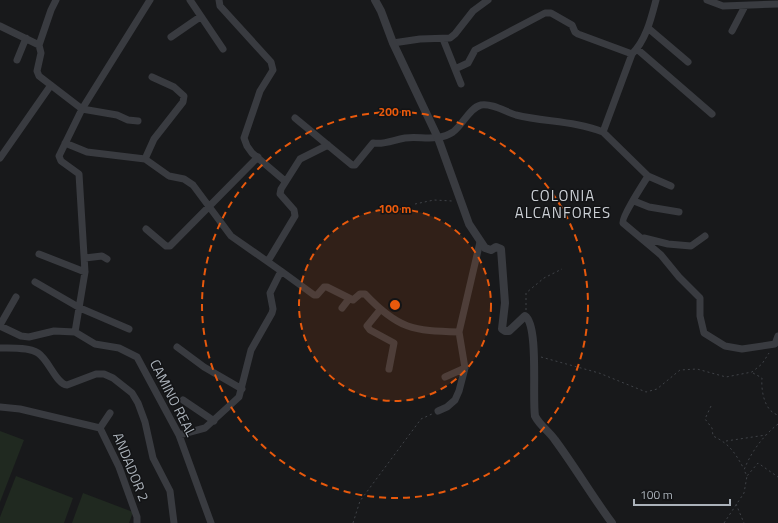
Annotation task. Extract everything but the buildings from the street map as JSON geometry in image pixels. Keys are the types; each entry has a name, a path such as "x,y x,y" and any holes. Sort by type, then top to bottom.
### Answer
{"street":[{"path":"56,0 50,10 39,45 41,53 37,71 50,85 82,109 116,115 128,120 138,121"},
{"path":"16,298 0,326 21,336 29,337 54,331 75,332 85,272 79,174 61,161 59,156 82,109 150,0"},
{"path":"190,0 200,17 223,49"},
{"path":"219,0 220,6 272,65 273,70 260,91 244,138 247,146 285,181"},
{"path":"375,0 381,10 393,43 438,138 469,224 480,242 489,250 496,246 501,249 505,303 502,329 509,331 526,316 530,321 534,355 535,416 538,423 554,439 590,494 612,523"},
{"path":"393,43 420,39 450,38 455,34 472,11 488,0"},
{"path":"603,132 635,52 648,28 656,0"},
{"path":"707,0 723,6 737,3 746,6 778,4"},
{"path":"732,31 746,6"},
{"path":"455,69 468,62 475,50 548,12 572,25 575,32 635,52 712,114"},
{"path":"171,37 200,17"},
{"path":"0,26 39,45"},
{"path":"648,28 688,62"},
{"path":"17,60 26,38"},
{"path":"443,38 461,84"},
{"path":"145,159 154,139 183,102 184,96 174,87 152,77"},
{"path":"0,158 50,85"},
{"path":"295,118 352,165 355,165 373,143 384,145 405,138 438,138 453,132 474,109 480,105 487,105 548,122 578,124 603,132 648,176 671,186"},
{"path":"65,143 87,152 145,159 168,176 184,179 193,185 231,236 314,295 317,295 324,287 327,287 353,300 360,294 365,294 380,310 413,329 459,332"},
{"path":"268,261 295,216 294,210 280,194 285,181 300,159 328,145"},
{"path":"146,229 166,246 170,246 258,157"},
{"path":"648,176 622,220 623,223 661,255 678,277 700,298 700,316 704,333 725,346 742,349 775,344 778,336"},
{"path":"634,201 649,207 679,212"},
{"path":"642,238 668,244 692,246 705,236"},
{"path":"438,411 447,407 455,400 460,391 465,368 459,332 480,242"},
{"path":"39,254 85,272"},
{"path":"85,258 102,256 107,259"},
{"path":"179,435 205,428 239,397 251,350 274,309 270,293 281,271"},
{"path":"35,282 80,308 129,329"},
{"path":"342,308 349,299"},
{"path":"380,310 367,326 370,330 394,343 389,369"},
{"name":"CAMINO REAL","path":"75,332 95,344 119,348 137,357 179,435 211,523"},
{"path":"177,347 204,367 242,389"},
{"path":"0,348 31,350 38,352 51,367 60,383 64,385 96,374 104,374 113,378 132,393 138,403 145,422 153,458 170,491 174,523"},
{"path":"445,377 465,368"},
{"path":"183,400 214,421"},
{"name":"ANDADOR 2","path":"0,407 20,409 100,428 119,467 137,517 137,523"},
{"path":"100,428 110,413"}],"path":[{"path":"415,204 434,200 460,201"},
{"path":"526,316 526,293 544,278 562,269"},
{"path":"534,355 599,373 646,392 658,389 680,370 697,369 726,377 752,372 762,364 775,344"},
{"path":"752,372 762,378 761,390 765,402 774,414 778,415"},
{"path":"711,406 705,419 712,428 713,436 725,442 734,452 747,476"},
{"path":"353,523 360,501 421,418 438,411"},
{"path":"744,470 749,457 778,424"},
{"path":"725,442 767,435"},
{"path":"724,523 744,493 747,476 758,463 778,477"},
{"path":"736,504 744,523"}],"shaded area":[{"path":"0,431 24,440 0,502"},
{"path":"16,476 73,498 64,523 0,523 0,517"},
{"path":"83,493 133,512 129,523 72,523"}],"district":[{"name":"COLONIA ALCANFORES","path":"563,204"}]}
